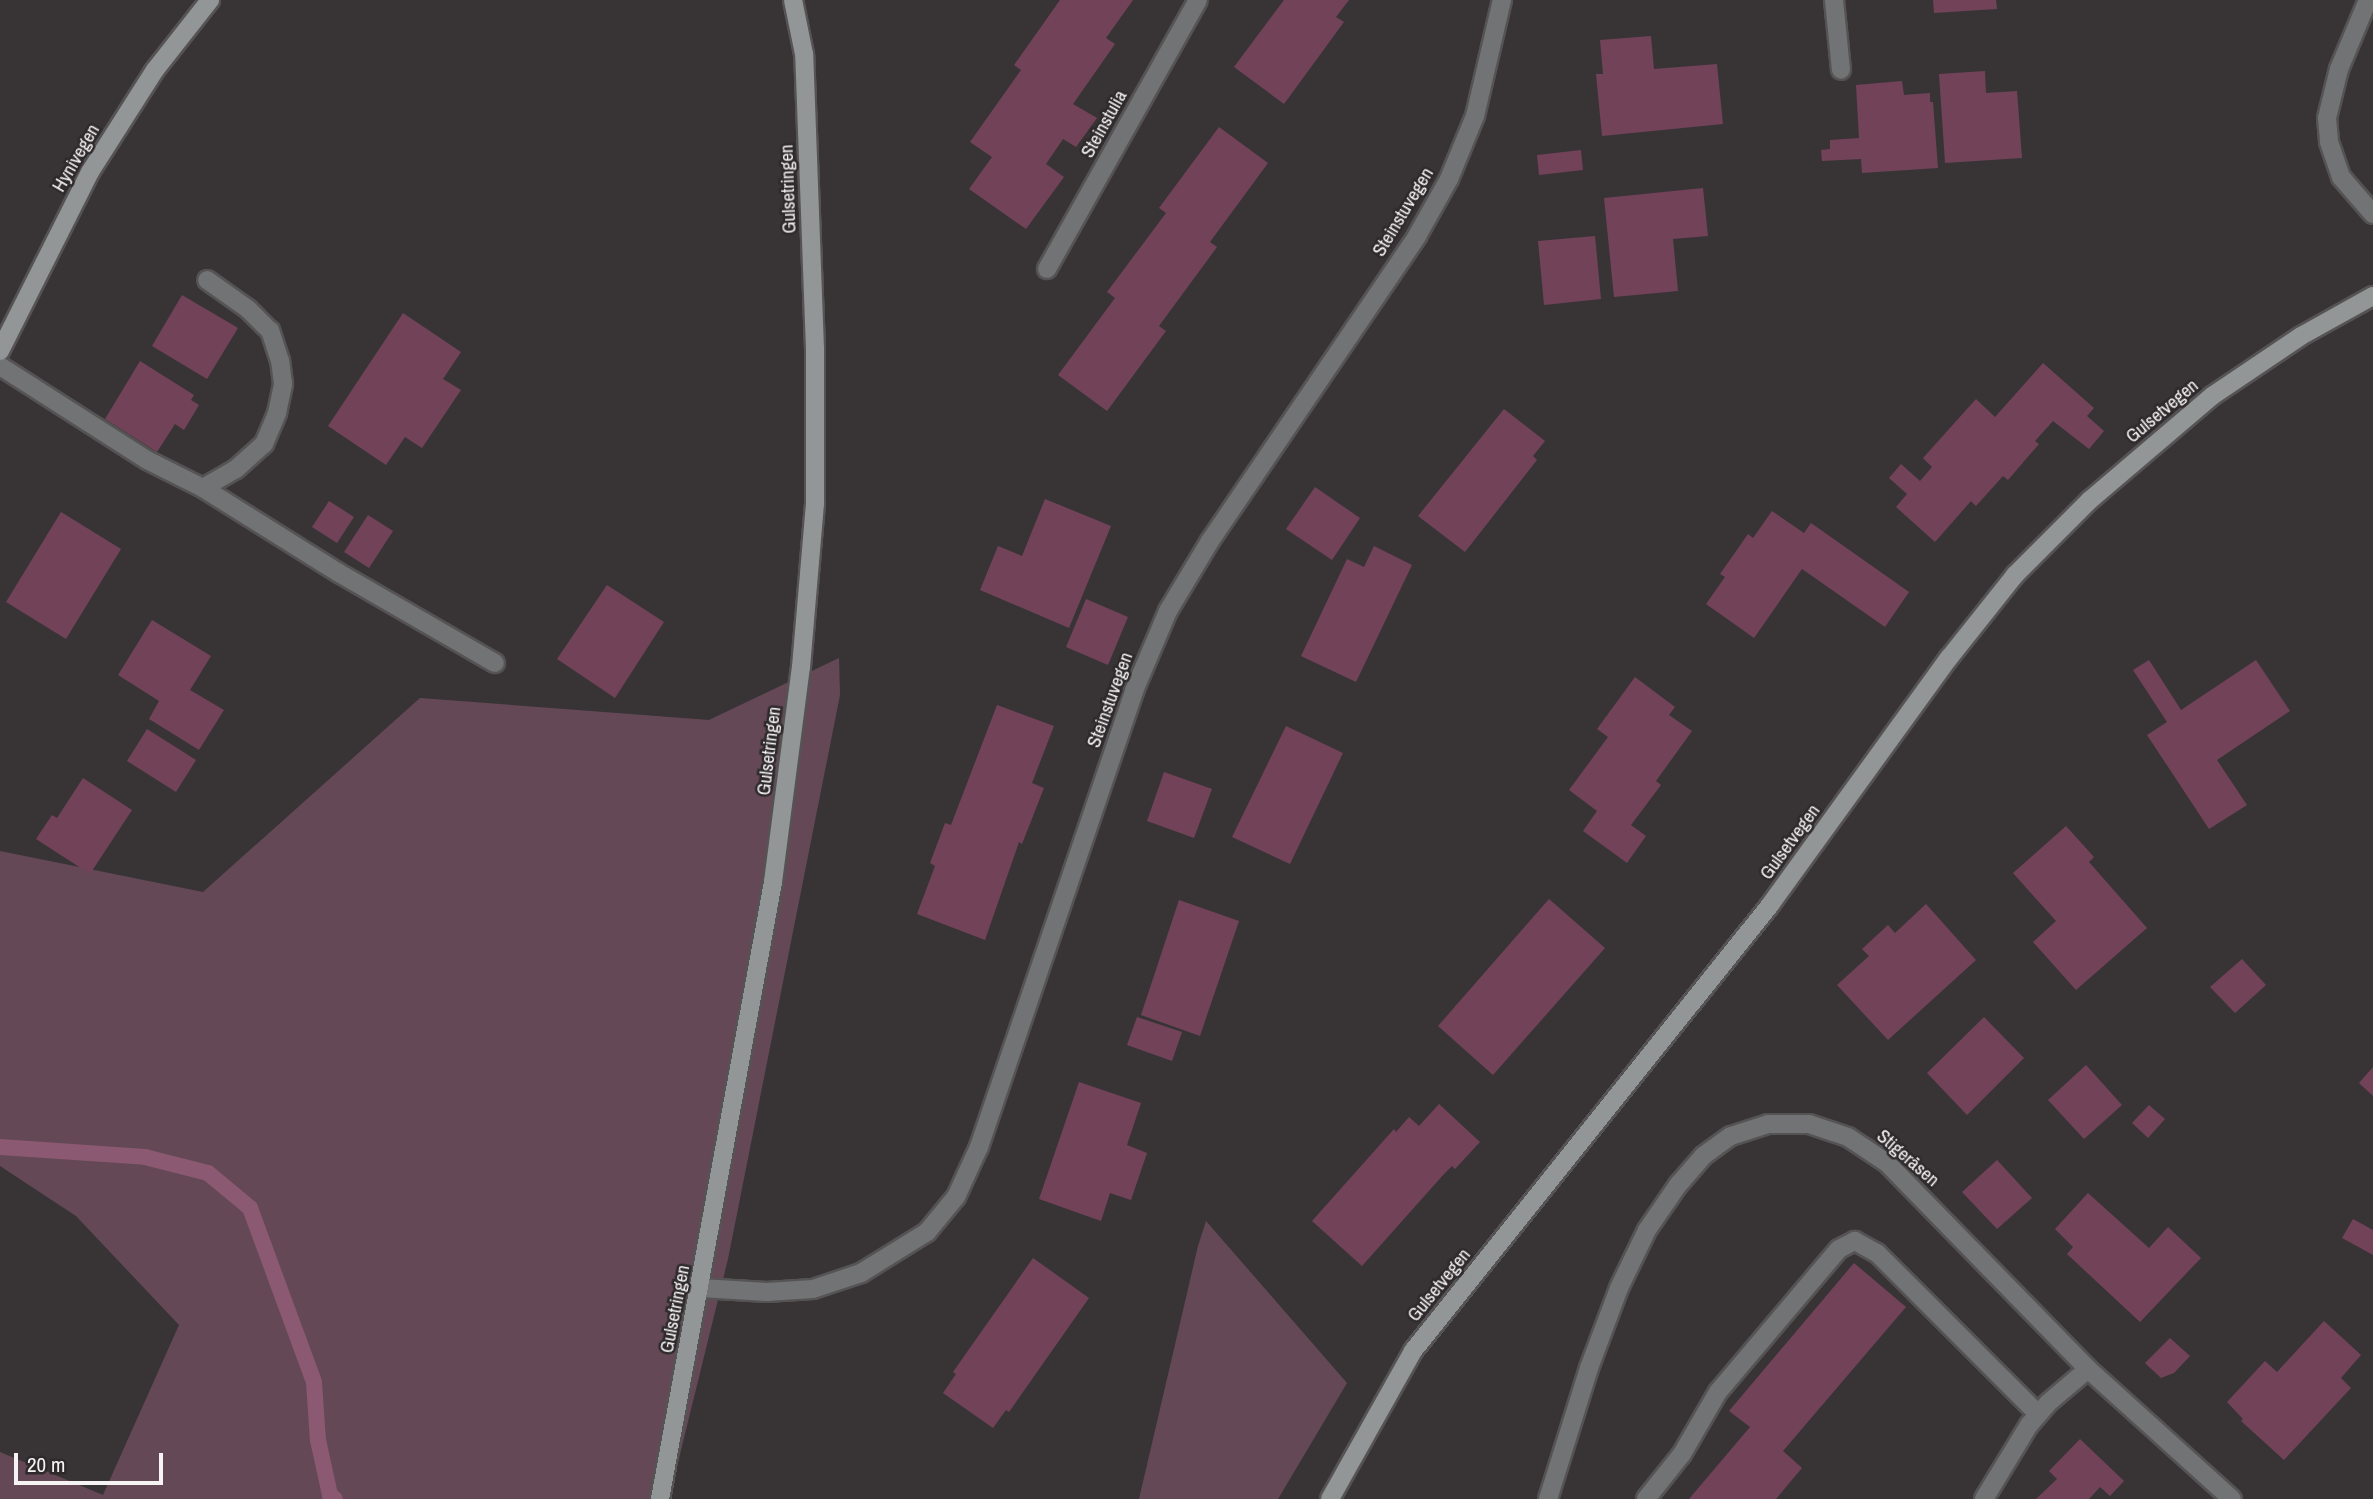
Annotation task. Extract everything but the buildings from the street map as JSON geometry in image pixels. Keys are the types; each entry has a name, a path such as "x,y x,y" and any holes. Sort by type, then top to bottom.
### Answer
{"street":[{"name":"Hynivegen","path":"0,351 90,172 155,70 210,0"},
{"name":"Gulsetringen","path":"660,1499 774,882 801,667 815,503 816,349 804,54 793,0"},
{"name":"Steinstulia","path":"1047,269 1198,0"},
{"name":"Steinstuvegen","path":"701,1288 767,1292 813,1289 860,1273 927,1232 956,1196 979,1147 1133,691 1168,611 1210,541 1417,236 1449,179 1475,116 1502,0"},
{"path":"1834,0 1841,70"},
{"path":"2368,0 2339,69 2327,118 2329,142 2341,177 2373,214"},
{"path":"203,488 236,469 264,444 277,413 283,384 280,361 270,331 248,309 207,280"},
{"name":"Gulsetvegen","path":"1330,1499 1413,1351 1770,905 1949,658 2015,575 2090,500 2212,396 2301,336 2373,296"},
{"path":"0,366 146,460 203,488 339,573 495,663"},
{"name":"Stigeråsen","path":"1548,1499 1588,1368 1619,1288 1647,1230 1678,1185 1703,1156 1731,1136 1768,1124 1809,1124 1848,1137 1887,1163 2088,1369 2232,1499"},
{"path":"1646,1499 1682,1454 1718,1392 1839,1249 1855,1241 1877,1253 2038,1414"},
{"path":"1983,1499 2038,1414 2088,1369"}],"shaded area":[{"path":"839,658 840,695 728,1259 669,1499 0,1499 0,1452 103,1495 179,1325 76,1216 0,1166 0,851 203,892 420,698 709,720"},
{"path":"1206,1221 1347,1383 1278,1499 1139,1499"}],"waterway":[{"path":"0,1147 145,1157 208,1173 250,1208 314,1382 318,1440 330,1495 335,1499"}]}
